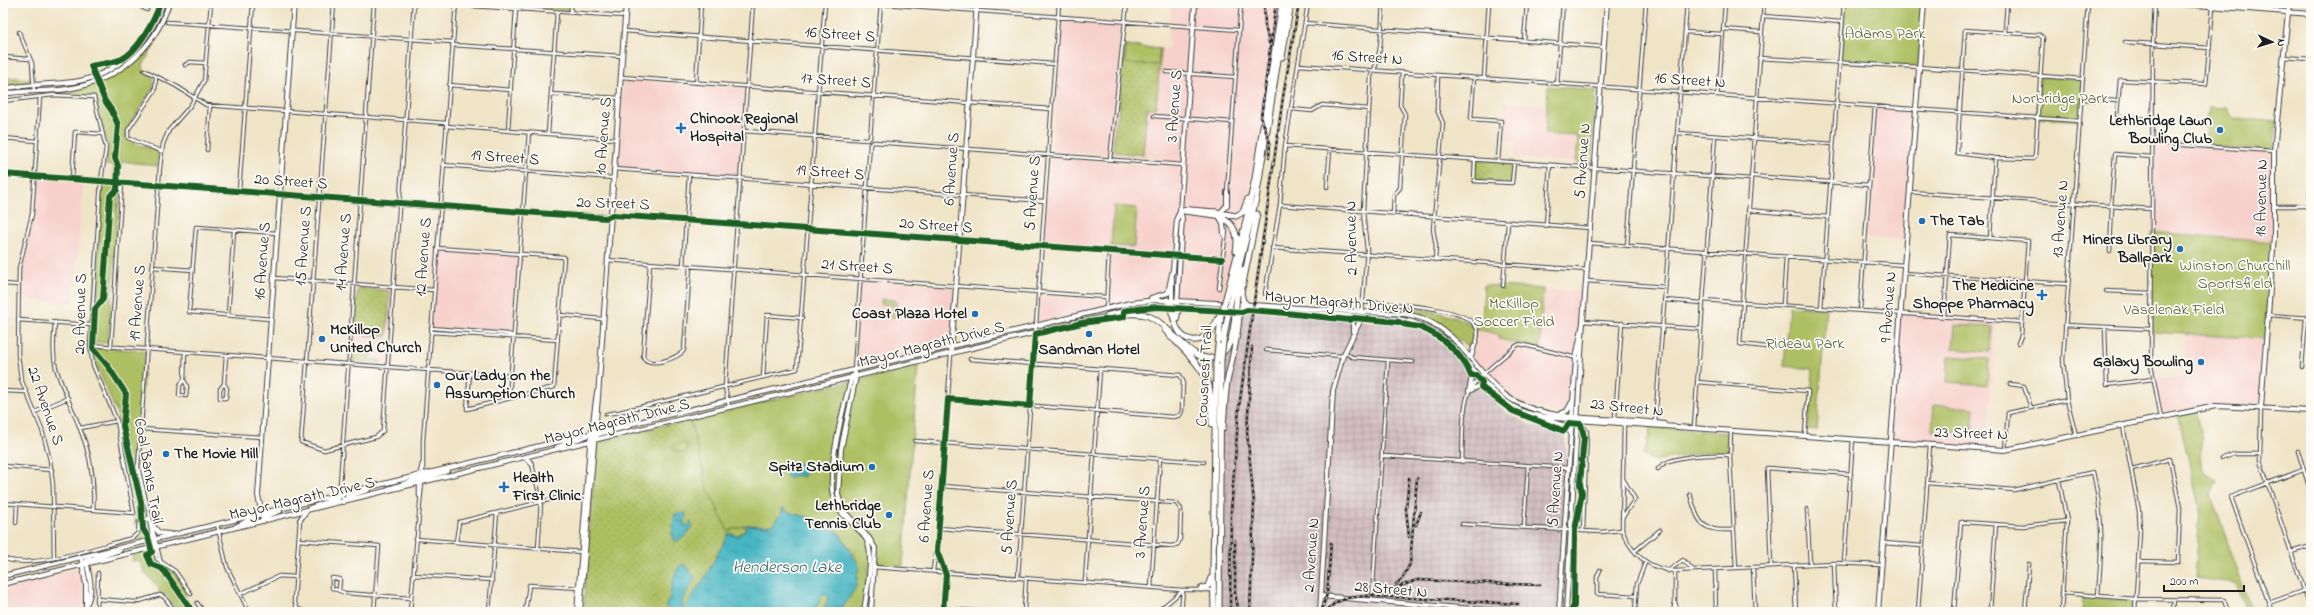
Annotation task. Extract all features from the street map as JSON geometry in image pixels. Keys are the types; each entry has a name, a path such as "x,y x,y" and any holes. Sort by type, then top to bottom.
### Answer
{"highway":[{"name":"Crowsnest Trail","path":"1214,612 1216,364 1221,315 1231,293 1253,216 1282,3"},
{"name":"Crowsnest Trail","path":"1219,612 1213,571 1223,342 1231,293 1274,91 1287,3"},
{"path":"1274,91 1283,56 1291,3"},
{"path":"1214,212 1233,217 1243,212 1247,204 1262,153"},
{"path":"1247,304 1242,300 1242,293 1259,202 1262,153"},
{"path":"1072,323 1132,314 1152,318 1166,327 1194,354 1208,359 1218,356 1228,347 1235,316 1231,293 1237,236 1231,224 1219,216"},
{"path":"1173,303 1176,325 1182,336 1198,340 1209,333 1221,315"},
{"path":"1176,325 1176,312 1180,308 1187,306"},
{"path":"1216,479 1238,306"},
{"path":"1152,318 1202,372 1207,381 1211,395 1216,479"},
{"path":"1201,589 1209,584 1213,571"}],"main road":[{"path":"3,89 88,78 104,72 124,60 141,44 151,31 163,3"},
{"path":"3,94 81,87 116,73 131,62 150,42 160,25 169,3"},
{"name":"16 Avenue S","path":"263,521 258,495 294,3"},
{"name":"10 Avenue S","path":"580,588 597,390 626,3"},
{"name":"6 Avenue S","path":"951,354 977,3"},
{"name":"3 Avenue S","path":"1173,303 1173,269 1177,218 1180,211 1195,3"},
{"name":"5 Avenue N","path":"1559,612 1570,468 1572,417 1584,321 1607,3"},
{"name":"9 Avenue N","path":"1879,612 1924,3"},
{"path":"2170,3 2311,14"},
{"name":"18 Avenue N","path":"2261,407 2274,206 2274,151 2289,3"},
{"name":"20 Street S","path":"3,174 72,178 158,186 440,207 610,217"},
{"path":"1180,211 1185,209 1221,212 1226,207 1227,192"},
{"path":"1180,211 1219,216 1223,223 1225,232"},
{"name":"3 Avenue S","path":"1173,303 1182,218 1180,211"},
{"path":"1136,302 1168,293 1173,269"},
{"name":"Mayor Magrath Drive S","path":"3,584 132,544 380,484 421,479 548,452 647,419 1035,327 1106,308 1136,302 1238,306"},
{"name":"Mayor Magrath Drive S","path":"3,576 156,547 383,492 472,462 729,407 951,354 1132,308 1173,303 1187,306 1238,306"},
{"name":"Mayor Magrath Drive N","path":"1238,306 1247,304 1407,315 1424,319 1446,332 1472,357 1493,390 1504,400 1523,411 1572,417"},
{"name":"Mayor Magrath Drive N","path":"1238,306 1399,319 1424,326 1448,340 1483,375 1516,402 1538,411 1577,418"},
{"path":"1344,315 1350,318 1353,323 1352,336"},
{"name":"2 Avenue N","path":"1320,612 1333,391 1344,354 1362,317"},
{"path":"1463,349 1474,347 1472,357"},
{"name":"5 Avenue N","path":"1566,612 1579,359"},
{"path":"1469,391 1472,377 1470,363"},
{"path":"854,370 841,449 838,494 844,512 874,544 875,567 871,612"},
{"path":"853,377 835,448 832,491 840,512 866,540 869,551 864,612"},
{"path":"1469,391 1481,385 1493,390"},
{"path":"1559,414 1569,408 1574,396"},
{"name":"23 Street N","path":"1577,418 1615,418 1674,426 1732,429 2005,450 2216,406 2261,407 2311,411"},
{"path":"1523,411 1564,426 1571,435"},
{"name":"23 Street N","path":"1577,418 1624,424 1654,424"},
{"path":"524,457 532,464 535,455"},
{"path":"343,502 348,496 380,484"},
{"path":"294,514 300,520 307,510 315,505 338,498 342,494"},
{"path":"263,521 265,516 289,506"},
{"path":"234,528 261,513"},
{"path":"152,524 159,532 176,534"},
{"path":"84,560 87,603 86,612"},
{"path":"577,612 580,588"},
{"path":"580,588 580,612"},
{"name":"28 Street N","path":"1321,596 1506,612"},
{"path":"1567,602 1568,609 1572,612"}],"street":[{"path":"134,3 147,10"},
{"name":"19 Avenue S","path":"191,594 175,571 157,559 156,547 138,467 158,186 162,151 170,130 195,98 204,81 211,3"},
{"path":"239,192 253,3"},
{"name":"15 Avenue S","path":"334,3 301,442 324,450 342,446"},
{"name":"14 Avenue S","path":"343,502 340,484 342,446 374,3"},
{"path":"342,446 376,437 383,431 414,3"},
{"path":"504,3 504,8"},
{"path":"571,3 571,13"},
{"path":"696,83 701,3"},
{"path":"729,407 725,387 753,3"},
{"path":"763,377 768,315 802,318 825,3"},
{"path":"871,3 1239,30"},
{"path":"744,131 867,140 870,138 881,3"},
{"name":"5 Avenue S","path":"1018,577 1059,3"},
{"path":"1110,159 1127,3"},
{"path":"1228,206 1227,192 1241,3"},
{"path":"1265,294 1280,205 1285,146 1308,3"},
{"name":"2 Avenue N","path":"1362,317 1367,255 1363,211 1365,152 1371,76 1375,70 1383,3"},
{"path":"1484,78 1490,3"},
{"path":"1524,41 1528,3"},
{"path":"1557,84 1563,3"},
{"path":"1627,246 1646,3"},
{"path":"1654,424 1687,3"},
{"path":"1717,95 1725,3"},
{"path":"1764,3 1748,210 1740,344 1768,346"},
{"path":"1821,308 1844,3"},
{"path":"2005,32 2007,3"},
{"name":"13 Avenue N","path":"2076,435 2067,400 2063,360 2088,3"},
{"path":"2155,3 2152,82 2151,329 2153,379 2161,418"},
{"path":"2249,3 2249,9"},
{"path":"456,4 624,16"},
{"name":"12 Avenue S","path":"411,611 421,479 420,466 422,464 456,4"},
{"path":"2152,120 2118,116 2120,80 2206,84 2213,6"},
{"path":"508,130 516,9"},
{"path":"548,133 557,12"},
{"path":"1763,16 1843,22"},
{"path":"167,22 412,39 514,50 622,56"},
{"path":"1305,23 1604,47"},
{"path":"1723,29 1761,32"},
{"path":"1965,30 2005,32 2042,37 2035,156 2032,159 1995,158 1958,153 1965,30"},
{"name":"16 Street S","path":"623,31 1054,64"},
{"path":"19,32 31,59 34,91"},
{"path":"1685,32 1723,34"},
{"path":"2125,42 2210,48"},
{"path":"3,57 31,59"},
{"path":"2283,57 2311,59"},
{"path":"1760,58 1919,67 2083,79"},
{"path":"185,65 190,62 206,63"},
{"name":"16 Street N","path":"1299,65 2080,121"},
{"path":"144,70 176,86 210,106 366,116 615,139"},
{"path":"1166,72 1235,77"},
{"path":"1393,214 1394,198 1400,188 1405,114 1400,105 1402,72"},
{"path":"1434,260 1434,217 1443,123 1437,110 1438,75"},
{"path":"156,76 155,90 128,130 128,138 162,151"},
{"name":"17 Street S","path":"620,77 1051,109"},
{"path":"1474,78 1471,119 1501,121 1498,161"},
{"path":"449,86 511,90"},
{"path":"551,94 618,98"},
{"name":"20 Avenue S","path":"40,96 53,95 94,97 106,148 101,181 90,345 94,366 117,421 134,513 93,510"},
{"path":"3,101 40,96"},
{"name":"22 Avenue S","path":"40,96 32,214 21,254 18,285 18,361 26,392 47,446 52,470 54,558"},
{"path":"2081,99 2118,101"},
{"path":"1291,109 1312,111 1322,105 1369,109"},
{"path":"206,150 210,106"},
{"path":"1860,310 1875,106"},
{"path":"1154,116 1232,122"},
{"path":"72,178 75,132 103,134"},
{"path":"509,398 529,132"},
{"path":"1677,133 1833,144"},
{"path":"1694,427 1715,136"},
{"path":"3,138 37,141"},
{"path":"854,370 870,144 874,142 1183,165"},
{"path":"2152,143 2274,151"},
{"path":"1285,146 1673,174 1751,177 1869,185"},
{"path":"1327,187 1330,149"},
{"path":"2110,251 2115,154 2152,157"},
{"path":"1990,238 1995,158"},
{"path":"1475,159 1474,181 1512,183 1514,162"},
{"name":"19 Street S","path":"443,165 613,178"},
{"path":"1546,226 1550,165"},
{"name":"19 Street S","path":"613,169 1044,201"},
{"path":"683,266 689,175"},
{"path":"2274,206 2310,206 2311,179"},
{"name":"20 Avenue S","path":"111,346 122,183"},
{"path":"1910,192 2152,209"},
{"path":"1280,205 1546,226 1590,228"},
{"path":"1748,210 1828,217"},
{"name":"20 Street S","path":"610,217 613,215 686,220 1109,252 1222,259"},
{"path":"1503,286 1508,223"},
{"path":"271,319 189,312 196,227 278,233"},
{"path":"228,316 234,230"},
{"path":"1219,288 1225,232"},
{"path":"1944,316 1950,235 2028,241 2022,322 2018,343"},
{"path":"1589,243 1904,265"},
{"path":"437,248 564,257 554,387 467,409 470,373"},
{"path":"1272,248 1587,270"},
{"path":"1106,308 1109,252"},
{"path":"1783,305 1786,257"},
{"name":"21 Street S","path":"607,260 860,280 1106,297"},
{"path":"650,264 643,357 650,363 678,356 684,349 690,267"},
{"path":"152,267 193,270"},
{"path":"1904,272 2068,284"},
{"path":"274,278 434,290"},
{"path":"1586,281 1665,287"},
{"path":"3,284 18,285"},
{"path":"2106,291 2151,293"},
{"path":"1664,300 1783,305 2022,322"},
{"name":"Mayor Magrath Drive N","path":"1363,302 1427,308 1468,319 1475,324 1478,332 1474,347"},
{"path":"560,315 602,319"},
{"path":"2268,315 2311,318"},
{"name":"Mayor Magrath Drive S","path":"606,414 797,369 802,318"},
{"path":"2302,367 2306,318"},
{"path":"18,320 91,325"},
{"path":"1584,321 1701,329"},
{"path":"3,503 93,510 93,477 80,428 56,368 54,354 55,322"},
{"path":"1615,418 1622,323"},
{"path":"2065,325 2151,329"},
{"path":"431,328 508,334 514,337"},
{"path":"2105,328 2107,385 2153,379"},
{"path":"431,332 558,340"},
{"path":"1462,462 1466,401 1469,391 1483,375 1520,344 1579,359"},
{"path":"90,345 511,376"},
{"path":"1266,350 1344,354 1352,358 1413,362"},
{"path":"184,380 180,385 179,395 186,396 187,386 184,380 185,352"},
{"name":"6 Avenue S","path":"933,571 935,554 937,551 951,354"},
{"path":"224,384 220,389 220,398 226,398 227,388 224,384 226,355"},
{"path":"948,399 1174,417 1181,413 1183,378 1180,375 970,359"},
{"path":"1372,601 1383,456 1388,360"},
{"path":"1085,581 1100,370"},
{"path":"1697,382 1808,391 1805,435"},
{"path":"2010,384 2024,386 2031,408"},
{"path":"3,391 26,392"},
{"path":"35,412 68,398"},
{"path":"2005,450 2008,413 2067,400"},
{"path":"2261,407 2259,454 2267,484 2311,610"},
{"path":"80,428 117,421"},
{"path":"1624,424 1622,530 1630,545 1645,563 1668,571 1834,563 1882,565"},
{"path":"2123,426 2139,511 2139,561 2135,612"},
{"name":"5 Avenue N","path":"1583,531 1587,432 1585,428"},
{"path":"141,429 262,437"},
{"path":"1732,429 1730,455 1736,568"},
{"path":"1844,563 1853,438"},
{"path":"915,441 1204,462"},
{"path":"1918,612 1930,444"},
{"path":"2298,451 2311,492"},
{"path":"1658,469 1662,464 1671,461 1712,454 1730,455"},
{"path":"2221,459 2234,454 2259,454"},
{"path":"1383,456 1570,468"},
{"name":"3 Avenue S","path":"1151,587 1160,459"},
{"path":"2132,469 2170,459 2180,508 2178,562 2139,561"},
{"path":"532,464 541,502 538,549"},
{"path":"3,466 52,470"},
{"path":"1524,527 1528,466"},
{"path":"1771,565 1767,468 1851,474"},
{"path":"2272,612 2231,496 2303,470"},
{"path":"1927,484 2014,490 2094,472 2101,506 2102,528 2098,596"},
{"path":"1621,520 1624,512 1635,499 1622,477"},
{"path":"2059,480 2067,521 2061,612"},
{"path":"938,528 1154,545 1177,545 1180,539 1181,526 1181,509 1178,504 941,486"},
{"path":"1690,494 1696,515 1707,528 1713,531 1734,530"},
{"path":"456,542 458,522 565,496 587,497"},
{"path":"16,523 17,504"},
{"path":"1807,509 1810,564"},
{"path":"489,612 497,513"},
{"path":"3,558 20,563 54,558 132,538 138,533 139,522 149,518"},
{"name":"19 Avenue S","path":"149,518 152,524 154,539"},
{"path":"300,520 295,605 304,612"},
{"path":"1954,612 1961,522 2023,526 2067,521"},
{"path":"217,524 228,567 249,612"},
{"path":"1462,524 1566,528 1583,531 1622,530"},
{"path":"1990,612 1996,524"},
{"path":"1635,551 1660,530"},
{"path":"416,539 583,552"},
{"path":"299,540 379,546 374,612"},
{"path":"1883,543 1922,546"},
{"path":"2291,552 2311,546"},
{"name":"6 Avenue S","path":"937,551 945,572 944,612"},
{"path":"1668,571 1682,560 1686,562 1693,570"},
{"path":"1635,612 1638,584 1645,563"},
{"path":"1834,563 1836,612"},
{"path":"2025,612 2029,564"},
{"path":"1794,565 1796,612"},
{"path":"868,566 1085,581 1183,590 1215,590"},
{"path":"1753,567 1755,612"},
{"path":"1715,568 1716,612"},
{"path":"1600,570 1597,577 1597,594 1636,596"},
{"path":"1673,612 1675,602 1675,571"},
{"path":"97,612 98,573"},
{"path":"413,575 492,580"},
{"path":"240,594 279,576 296,577"},
{"path":"339,590 340,579 332,578 331,586 339,590 345,593 412,598"},
{"path":"1024,612 1026,578"},
{"path":"525,612 529,585 580,588"},
{"path":"1157,612 1183,590"},
{"path":"1181,612 1183,590"},
{"path":"2269,603 2305,590"},
{"path":"2062,593 2136,599 2174,600 2193,598 2224,600 2228,612"},
{"path":"98,599 136,602 160,595 164,597 176,612"},
{"path":"2173,612 2174,600"},
{"path":"1675,602 1678,612"},
{"path":"197,603 204,612"},
{"path":"944,612 948,609 990,612"},
{"path":"411,611 426,612"},
{"path":"917,612 925,612"}],"shaded area":[{"path":"1172,3 1281,3 1258,153 1222,300 1156,295 1038,323 1040,295 1109,300 1112,251 1043,245 1050,157 1156,166 1157,158 1052,151 1062,19 1123,24 1118,83 1121,84 1125,46 1168,49"},
{"name":"Chinook Regional Hospital","path":"623,80 745,89 739,177 616,168"},
{"path":"1504,102 1547,105 1545,134 1578,136 1576,162 1515,158 1516,141 1502,139"},
{"path":"1875,106 1916,109 1906,241 1865,237"},
{"path":"2152,143 2274,151 2273,242 2152,232"},
{"path":"36,178 83,183 74,301 72,303 20,299 21,266 33,223"},
{"path":"437,248 520,254 514,337 508,334 431,328"},
{"path":"860,279 955,287 951,347 854,370"},
{"path":"354,284 394,286 388,367 348,364"},
{"path":"1543,289 1586,292 1573,396 1569,408 1559,414 1523,405 1500,390 1471,357 1477,341 1477,329 1500,335 1499,339 1540,349"},
{"path":"1236,308 1398,324 1423,331 1434,337 1453,352 1468,374 1507,413 1532,425 1561,431 1564,434 1566,447 1565,520 1560,612 1219,612 1222,352 1230,342"},
{"path":"1900,313 1996,320 1987,448 1891,441"},
{"path":"2186,334 2266,339 2261,407 2227,406 2161,418 2153,377 2182,378"},
{"path":"86,567 88,589 86,612 3,612 3,587"}],"green space":[{"path":"505,3 570,3 569,11 505,6"},
{"name":"Adams Park","path":"1844,3 1924,3 1919,67 1840,63"},
{"path":"155,37 158,38 143,65 144,71 154,78 153,88 127,129 127,138 130,142 158,151 157,166 122,161 119,180 114,179 114,166 106,165 108,147 95,97 56,92 85,86 112,75 135,60"},
{"path":"1125,46 1161,49 1156,108 1147,108 1143,155 1113,152 1115,121 1118,116"},
{"path":"1126,46 1160,49 1158,65 1125,63"},
{"path":"3,77 31,79 28,84 3,87"},
{"name":"Norbridge Park","path":"2040,77 2083,79 2080,121 2037,118"},
{"path":"1548,86 1596,90 1591,163 1576,162 1578,136 1545,134"},
{"path":"2209,107 2227,108 2233,118 2277,120 2274,151 2205,146"},
{"path":"1475,159 1514,162 1512,183 1474,181"},
{"path":"103,184 120,185 108,343 93,342 91,340"},
{"path":"1114,206 1137,208 1134,247 1111,246"},
{"path":"2152,232 2273,242 2266,339 2151,332"},
{"name":"McKillop Soccer Field","path":"1484,285 1543,289 1540,349 1499,339 1500,335 1477,329 1476,327 1482,318"},
{"path":"358,288 390,291 387,336 365,336 366,329 354,327"},
{"path":"881,299 894,300 894,302 897,302 895,309 900,309 901,313 898,312 897,317 892,317 893,305 881,304"},
{"path":"1366,305 1406,307 1455,317 1467,322 1474,328 1475,336 1471,346 1468,346 1461,340 1459,341 1444,328 1421,316 1402,312 1366,310"},
{"name":"Rideau Park","path":"1789,306 1826,308 1817,431 1808,430 1813,369 1784,366"},
{"path":"1955,325 1992,327 1990,352 1953,349"},
{"path":"354,346 358,346 357,352 371,353 373,355 369,355 368,359 380,360 381,363 352,361"},
{"path":"94,347 145,351 136,470 147,513 146,516 138,519 134,526 136,513 118,416 94,359 92,350"},
{"path":"1949,356 1989,359 1987,385 1947,382"},
{"path":"918,366 903,566 879,564 869,566 864,612 840,612 856,587 858,568 856,558 839,533 811,518 788,512 785,508 782,508 782,514 776,519 775,524 767,526 746,525 728,531 708,489 690,419"},
{"path":"1934,405 1974,408 1972,434 1932,431"},
{"path":"2195,410 2202,440 2199,457 2202,470 2217,481 2211,495 2252,612 2246,612 2236,583 2195,578 2200,511 2178,414"},
{"path":"690,419 706,483 728,531 746,525 746,530 737,536 729,533 688,609 688,612 583,612 596,444 598,441"},
{"path":"1650,427 1728,433 1728,452 1712,451 1655,461 1643,456"},
{"path":"678,443 687,444 687,451 684,453 674,450 673,446"},
{"path":"146,522 150,536 147,539 136,541 140,534 141,523"},
{"path":"152,551 159,564 176,574 185,588 185,597 192,608 201,612 179,612 166,595 159,593 159,588 146,574 138,560 132,561 133,555"},
{"path":"823,593 827,594 828,598 823,612 815,612"},
{"path":"2083,598 2133,601 2132,612 2082,612"}],"water":[{"path":"789,461 799,463 805,472 804,477 796,475 789,479 785,474 790,469 787,467"},
{"name":"Henderson Lake","path":"783,507 788,512 811,518 839,533 860,567 858,570 856,587 840,612 823,612 828,598 825,593 822,595 815,612 688,612 686,606 704,579 729,533 737,536 746,530 746,525 767,526 775,524 776,519 782,514"},
{"path":"686,513 684,525 687,526 691,522 692,526 686,536 674,542 672,533 675,514"},
{"path":"684,564 695,578 682,602 684,608 679,612 671,612 665,606 670,596 676,571"}],"railway":[{"path":"1264,3 1265,25 1269,43"},
{"path":"1269,158 1270,143 1261,117 1276,3"},
{"path":"1230,612 1231,511 1239,407 1283,97 1299,3"},
{"path":"1250,612 1254,503 1247,432 1252,347"},
{"path":"1409,478 1406,509 1409,537"},
{"path":"1396,584 1402,579 1410,564 1417,478"},
{"path":"1416,525 1421,512"},
{"path":"1235,540 1235,594 1239,612"},
{"path":"1321,612 1327,594 1331,543"},
{"path":"1325,612 1335,603 1347,598 1375,595 1417,580 1540,585"},
{"path":"1375,596 1518,604"}],"cycle path":[{"name":"Coal Banks Trail","path":"160,3 145,34 128,55 115,62 91,66 105,101 112,111 118,125 115,158 118,166 117,190 110,196 103,299 95,309 93,348 108,366 126,394 123,426 141,502 143,529 148,537 152,552 147,555 151,564 161,568 165,572 193,612"},
{"path":"3,174 606,218 613,215 1222,259"},
{"path":"943,612 946,575 937,551 948,399 1030,406 1035,334 1082,323 1124,317 1124,311 1128,310 1157,307 1242,312 1247,310 1276,312 1349,320 1354,318 1399,322 1406,325 1419,327 1427,330 1450,346 1463,360 1471,376 1476,375 1482,382 1481,387 1513,411 1564,431 1569,423 1581,424 1584,437 1580,484 1582,493 1575,530 1574,606 1570,612"}],"place":[{"name":"Chinook Regional Hospital","path":"681,128"},
{"name":"Lethbridge Lawn Bowling Club","path":"2220,130"},
{"name":"The Tab","path":"1922,221"},
{"name":"Miners Library Ballpark","path":"2180,249"},
{"name":"The Medicine Shoppe Pharmacy","path":"2042,295"},
{"name":"Coast Plaza Hotel","path":"975,314"},
{"name":"Sandman Hotel","path":"1089,334"},
{"name":"McKillop United Church","path":"322,339"},
{"name":"Galaxy Bowling","path":"2201,362"},
{"name":"Our Lady on the Assumption Church","path":"437,385"},
{"name":"The Movie Mill","path":"166,454"},
{"name":"Spitz Stadium","path":"872,467"},
{"name":"Health First Clinic","path":"504,487"},
{"name":"Lethbridge Tennis Club","path":"889,515"}],"park label":[{"name":"Winston Churchill Sportsfield","path":"2235,275"},
{"name":"Vaselenak Field","path":"2174,310"}]}
